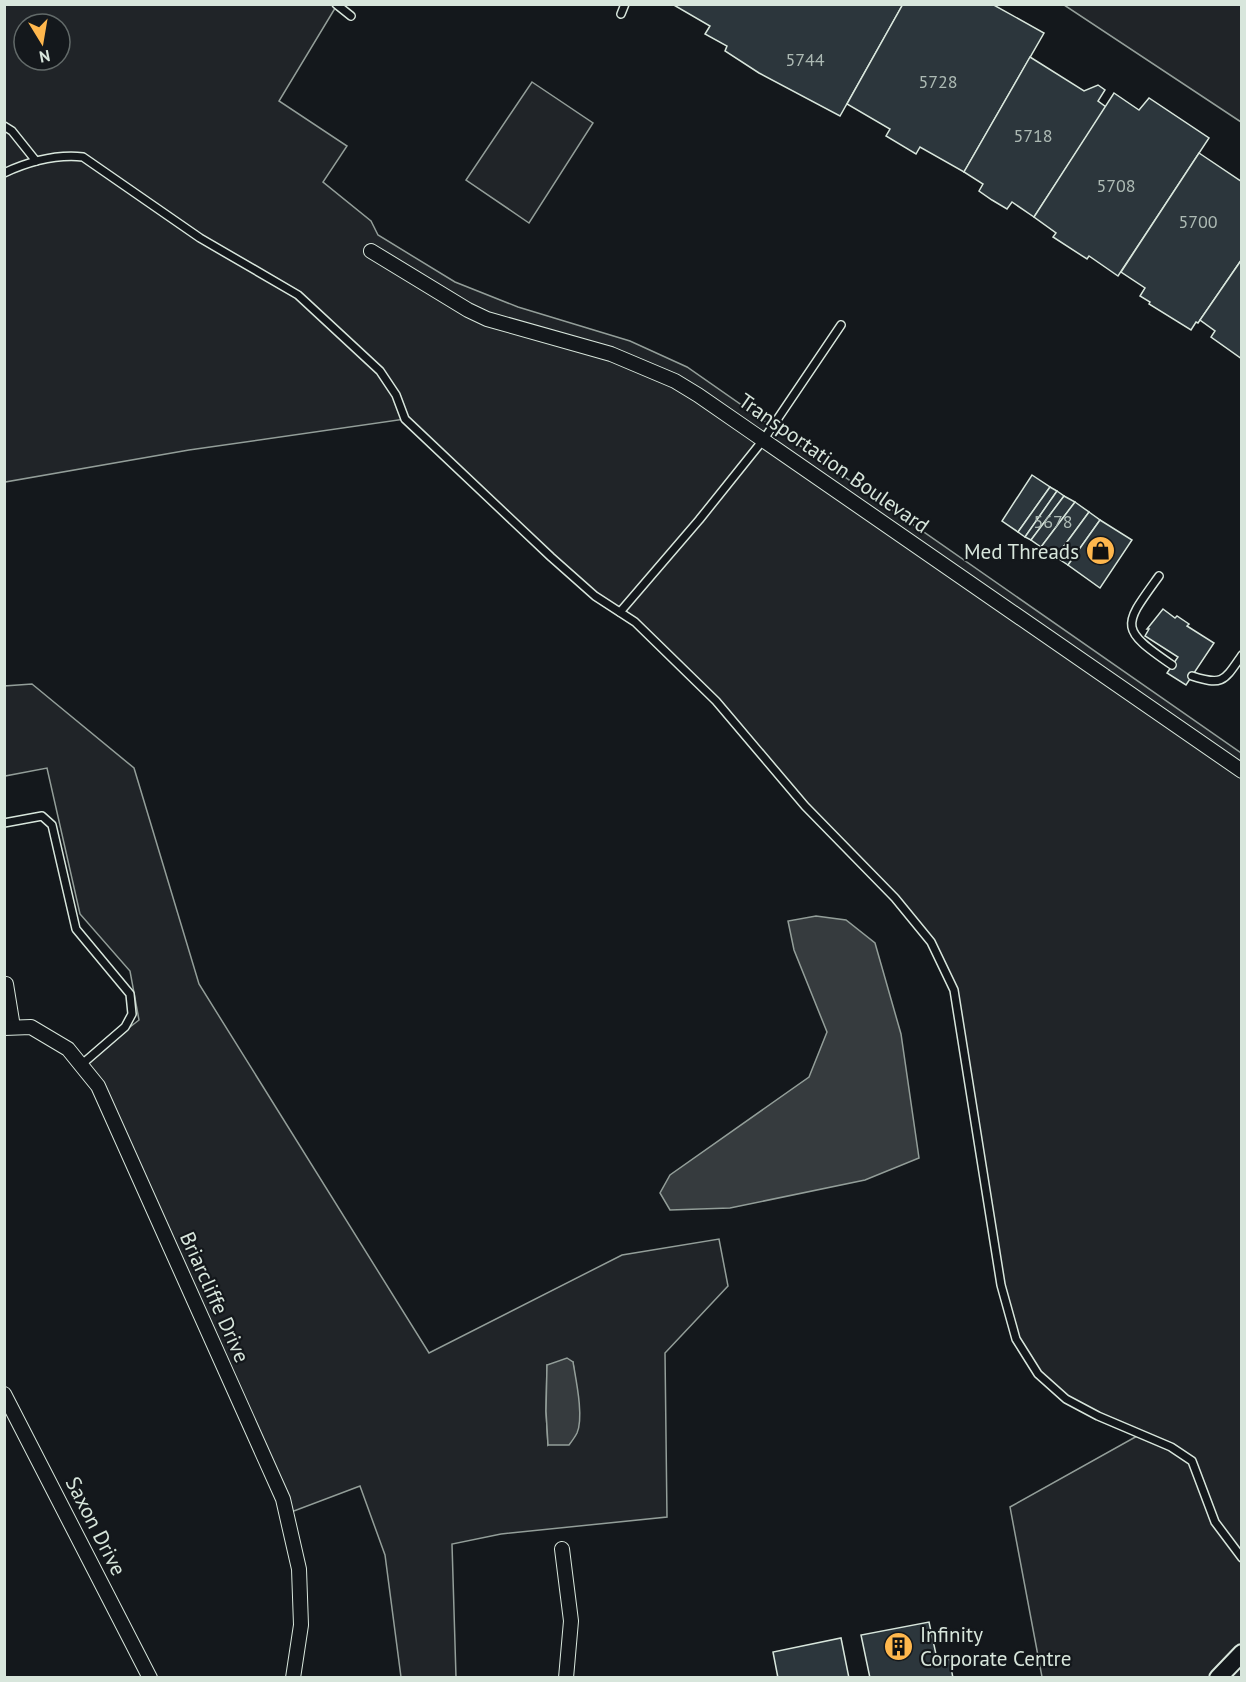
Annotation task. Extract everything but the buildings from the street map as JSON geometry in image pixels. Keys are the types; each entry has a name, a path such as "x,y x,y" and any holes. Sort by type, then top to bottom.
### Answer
{"street":[{"name":"Transportation Boulevard","path":"371,251 468,310 487,319 589,347 675,381 764,439 1242,771"},
{"name":"Briarcliffe Drive","path":"6,984 9,1028 31,1027 68,1049 98,1086 283,1499 298,1569 301,1625 293,1677"},
{"name":"Saxon Drive","path":"4,1394 150,1677"},
{"path":"562,1549 571,1622 566,1677"},
{"path":"1218,1677 1242,1653"}],"lane":[{"path":"336,4 351,16"},
{"path":"621,14 625,4"},
{"path":"4,126 12,131 36,161"},
{"path":"4,172 23,164 64,155 83,157 200,238 298,295 380,371 396,395 405,419 594,596 635,622 716,701 804,806 895,898 931,942 954,990 1001,1285 1016,1339 1038,1374 1066,1399 1098,1416 1171,1447 1192,1461 1215,1522 1242,1558"},
{"path":"620,612 699,520 764,439 841,325"},
{"path":"1159,576 1133,612 1131,623 1134,636 1143,646 1172,665"},
{"path":"1192,676 1211,682 1220,681 1228,675 1242,655"},
{"path":"4,823 42,816 52,825 75,929 130,994 132,1014 125,1027 81,1065"}],"shaded area":[{"path":"5,5 337,5 279,101 347,146 323,182 371,221 378,235 455,282 518,307 630,341 687,367 1241,753 1241,1677 1042,1677 1010,1507 1139,1435 1066,1399 1038,1374 1016,1339 1001,1285 954,990 931,942 895,898 805,806 716,701 635,622 594,596 405,419 189,450 5,482"},
{"path":"1064,5 1241,5 1241,122"},
{"path":"532,82 593,123 529,223 466,180"},
{"path":"32,684 134,768 199,984 429,1353 622,1255 719,1239 728,1286 665,1353 667,1517 501,1534 452,1544 456,1677 401,1677 385,1555 360,1486 286,1514 283,1499 81,1065 139,1020 130,971 80,914 47,768 5,776 4,686","holes":["573,1362 579,1412 548,1445 547,1365"]},
{"path":"816,916 846,920 875,943 901,1034 919,1158 865,1180 730,1208 670,1210 660,1193 670,1175 809,1077 827,1032 794,950 788,921"},
{"path":"567,1358 573,1362 579,1398 579,1426 569,1445 548,1445 547,1365"}],"place":[{"name":"Med Threads","path":"1100,551"},
{"name":"Infinity Corporate Centre","path":"899,1646"}]}
